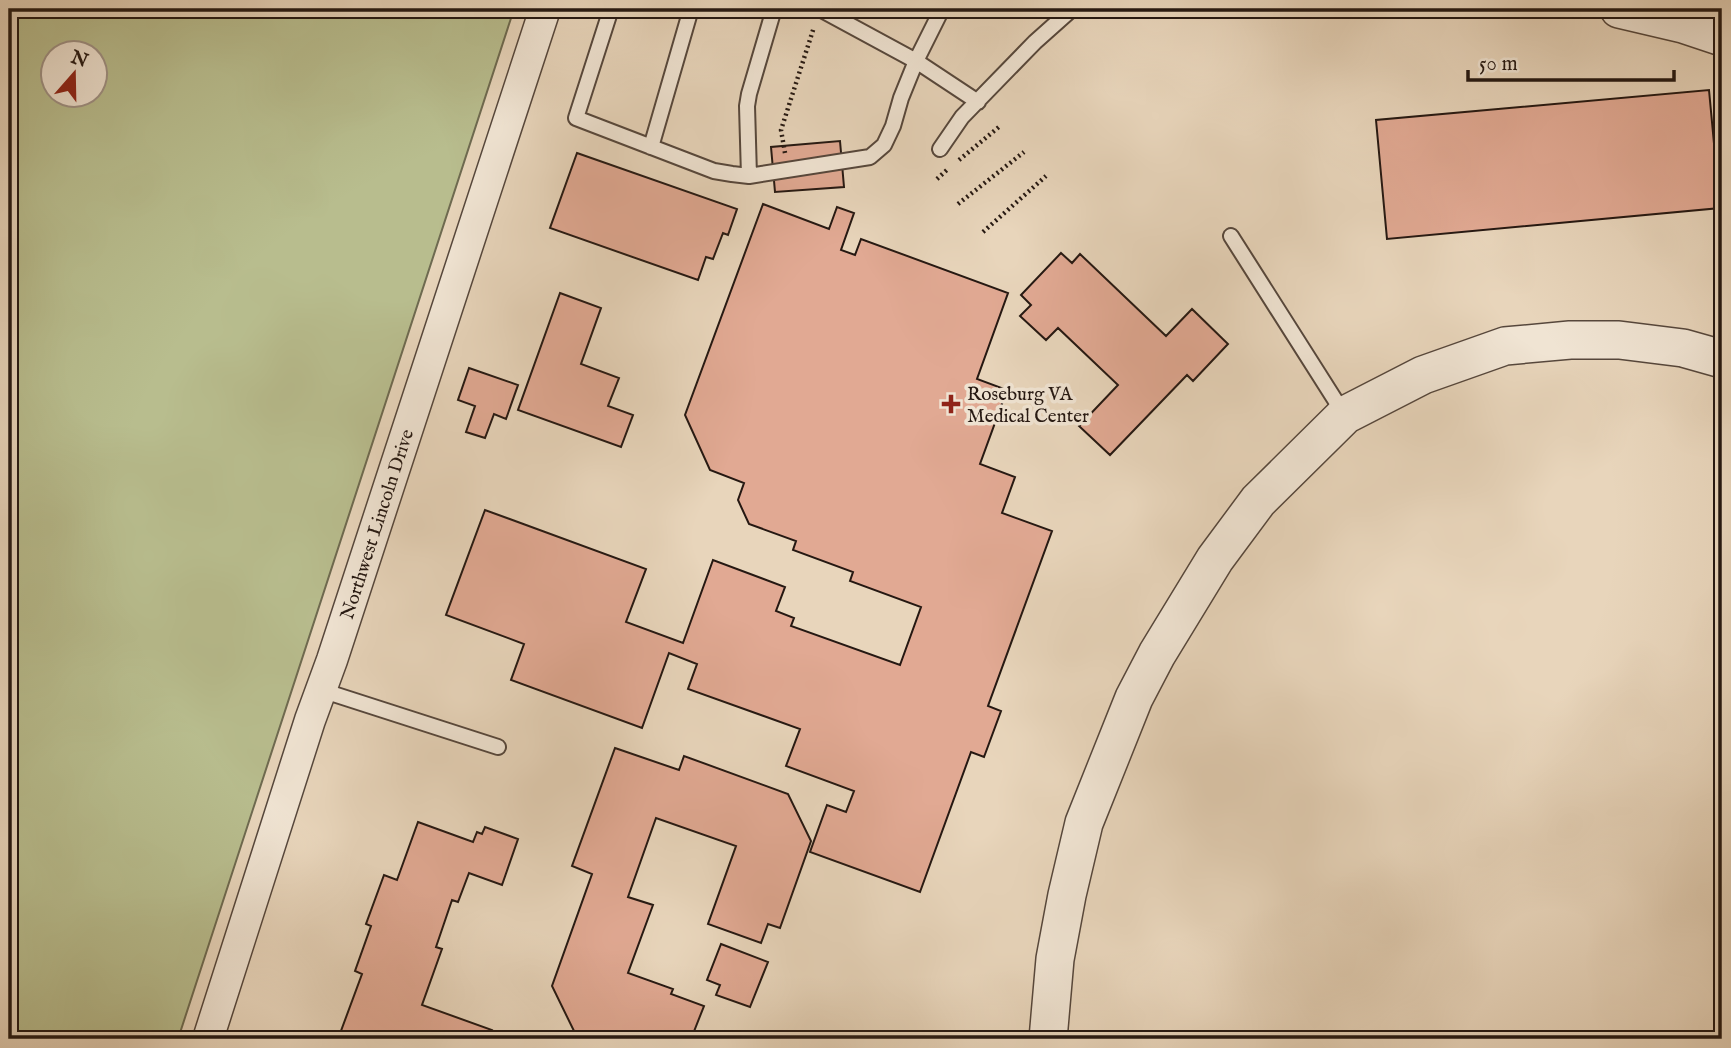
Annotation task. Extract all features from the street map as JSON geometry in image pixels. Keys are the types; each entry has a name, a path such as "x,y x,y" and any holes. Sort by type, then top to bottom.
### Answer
{"street":[{"name":"Northwest Lincoln Drive","path":"208,1039 545,9"},
{"path":"1642,11 1722,37"},
{"path":"1048,1039 1055,959 1084,823 1134,698 1157,654 1215,559 1258,501 1345,415 1423,375 1505,346 1570,340 1619,340 1683,348 1722,359"}],"lane":[{"path":"611,9 576,118 714,171 749,176 870,158 877,152 884,145 893,127 916,61 942,9"},
{"path":"651,147 691,9"},
{"path":"749,176 747,106 774,9"},
{"path":"822,9 916,61 978,102"},
{"path":"940,149 962,117 1035,42 1072,9"},
{"path":"1231,236 1345,415"},
{"path":"321,690 498,747"}],"path":[{"path":"788,171 781,130 814,26 822,9"},
{"path":"937,179 1000,126"},
{"path":"958,204 1024,152"},
{"path":"983,232 1046,176"}],"green space":[{"path":"9,9 514,9 178,1039 9,1039"}],"building":[{"path":"1709,90 1720,208 1387,239 1376,120"},
{"path":"840,141 844,187 775,192 771,147"},
{"path":"577,153 737,209 728,235 723,233 713,259 706,257 698,280 550,228"},
{"path":"763,204 829,229 837,207 854,213 841,250 855,255 861,239 1008,293 977,379 1007,390 980,464 1015,477 1002,513 1052,531 988,706 1001,711 984,757 971,752 920,892 810,852 827,805 846,812 854,791 786,766 800,729 688,689 697,664 669,653 642,728 511,680 524,644 446,615 485,510 646,569 626,622 683,643 713,560 785,587 776,611 794,618 791,626 900,665 921,607 850,581 853,572 793,550 796,541 749,524 738,500 744,483 710,470 685,415"},
{"path":"1061,253 1072,263 1080,254 1166,336 1192,309 1228,344 1193,381 1187,375 1110,455 1079,426 1118,385 1058,328 1046,340 1020,316 1031,305 1021,295"},
{"path":"560,293 601,308 581,364 619,378 608,406 633,415 621,447 518,410"},
{"path":"469,368 518,385 506,419 494,414 485,438 466,432 475,406 458,400"},
{"path":"615,748 679,770 684,756 788,794 811,841 780,928 768,924 761,943 708,924 736,846 656,818 628,897 653,905 628,973 673,989 671,994 704,1006 691,1039 597,1039 574,1031 552,986 592,874 572,866"},
{"path":"418,822 473,842 477,832 482,834 485,827 518,839 502,885 469,873 458,902 452,900 436,947 442,949 422,1005 492,1030 489,1039 338,1039 362,974 355,971 371,926 366,924 384,875 397,880"},
{"path":"721,944 768,962 750,1007 716,995 720,985 707,980"}],"place":[{"name":"Roseburg VA Medical Center","path":"951,404"}]}
